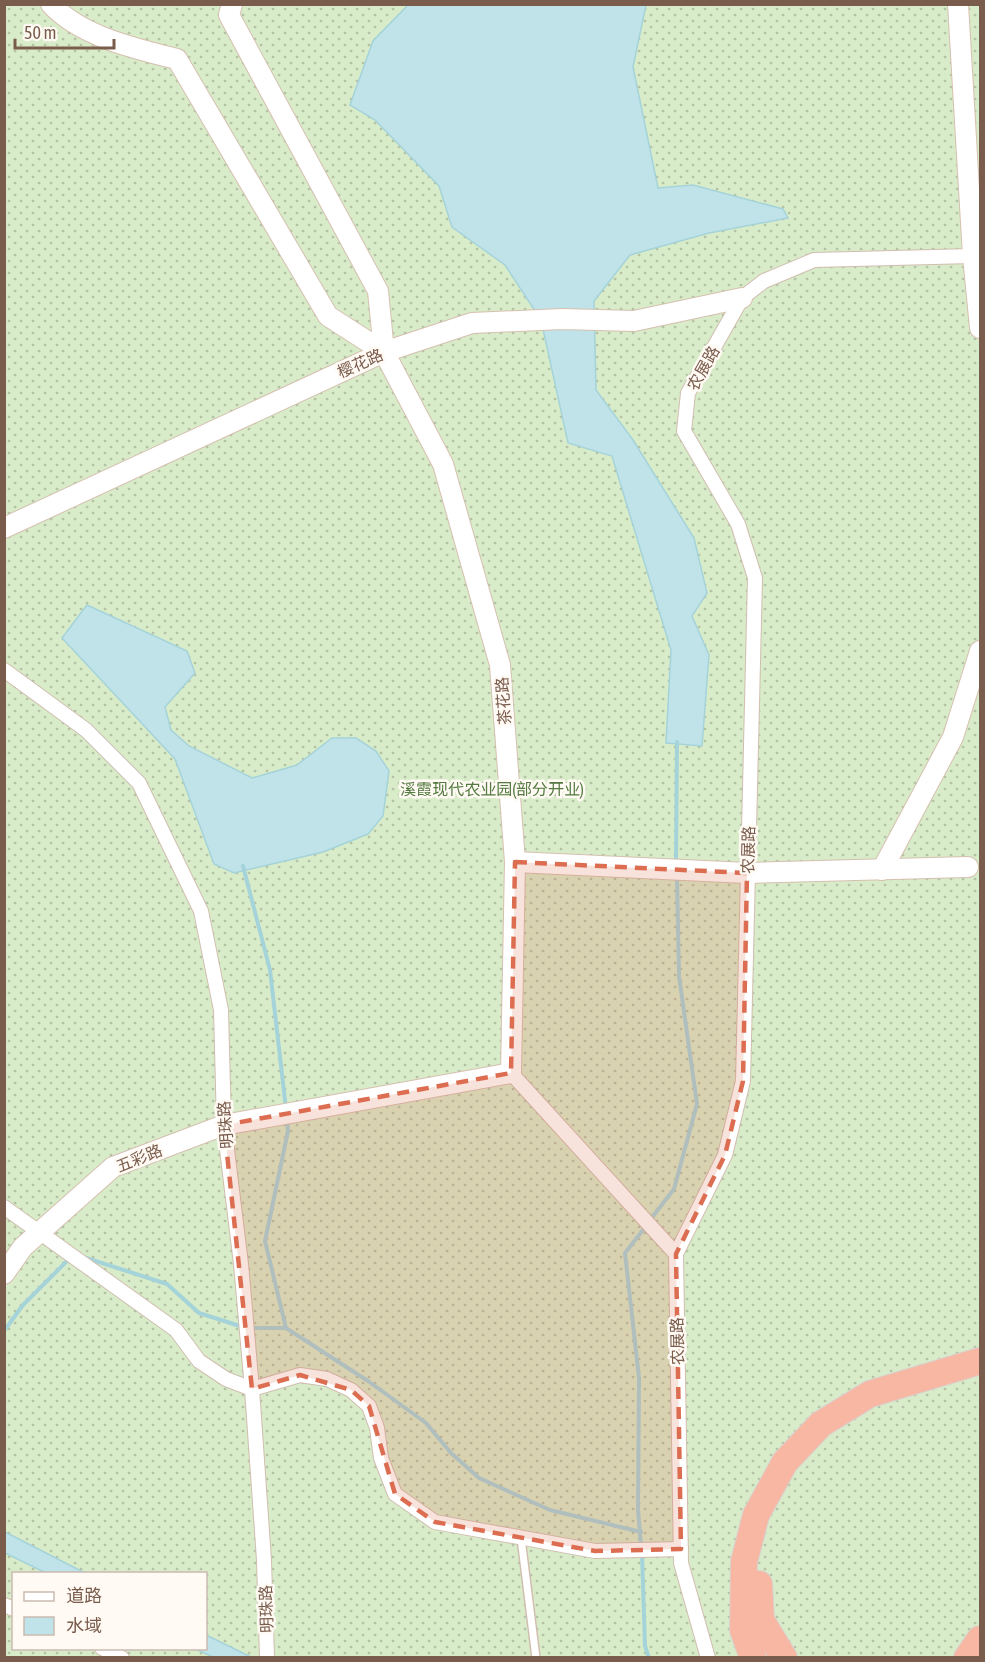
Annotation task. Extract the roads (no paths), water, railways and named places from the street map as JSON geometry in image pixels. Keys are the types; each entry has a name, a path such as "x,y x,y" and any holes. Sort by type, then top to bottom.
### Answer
{"highway":[{"path":"753,1658 743,1630 744,1562 756,1515 785,1462 821,1424 870,1394 980,1369"},
{"path":"784,1658 761,1620 758,1564 769,1520 796,1470 830,1435 875,1406 980,1369"},
{"path":"967,1658 981,1639"}],"street":[{"path":"51,4 62,17 126,46 177,59 328,316 384,352"},
{"path":"232,4 229,15 378,291 384,352"},
{"path":"958,4 972,256 981,328"},
{"name":"农展路","path":"708,1658 681,1563 676,1254 725,1155 743,1081 755,578 738,524 684,431 688,393 742,298 764,281 814,260 972,256"},
{"name":"樱花路","path":"4,528 384,352 472,323 562,319 634,321 742,298"},
{"name":"茶花路","path":"384,352 443,464 500,664 515,862 511,1073"},
{"path":"882,870 953,737 981,651"},
{"name":"明珠路","path":"4,670 86,730 139,783 201,911 221,1010 224,1125 252,1389 264,1560 267,1658"},
{"path":"515,862 747,873 974,867"},
{"path":"511,1073 676,1254"},
{"name":"五彩路","path":"4,1274 23,1247 112,1167 224,1125 511,1073"},
{"path":"4,1207 176,1330 199,1361 226,1379 252,1389 300,1375 327,1379 351,1390 369,1406 377,1428 381,1458 395,1494 435,1522 595,1551 681,1549"},
{"path":"106,1650 122,1658"}],"lane":[{"path":"521,1538 536,1658"}],"water":[{"path":"408,5 646,5 633,67 658,188 693,185 783,209 788,218 709,233 630,255 594,301 596,390 633,440 694,538 707,593 692,616 709,655 702,746 666,743 671,650 612,456 568,443 541,320 505,265 452,227 439,186 375,120 350,105 373,41"},
{"path":"87,605 187,651 195,673 165,707 171,730 189,746 252,778 297,765 332,738 356,738 376,751 389,771 383,816 368,834 323,852 234,873 214,864 175,759 62,638"},
{"path":"5,1532 83,1572 44,1572 5,1553"},
{"path":"207,1635 251,1657 213,1657 197,1650 207,1650"}],"waterway":[{"path":"676,863 677,742"},
{"path":"243,866 270,970 286,1109"},
{"path":"650,1220 674,1189 697,1104 679,976 677,877"},
{"path":"286,1328 265,1241 288,1131 287,1119"},
{"path":"641,1546 638,1510 639,1378 625,1253 646,1226"},
{"path":"80,1256 167,1284 199,1313 243,1327"},
{"path":"4,1331 23,1305 70,1258"},
{"path":"251,1328 286,1328 368,1381 426,1423 451,1453 479,1478 550,1510 641,1532"},
{"path":"642,1554 645,1646 649,1658"}],"park label":[{"name":"溪霞现代农业园(部分开业)","path":"492,789"}]}
